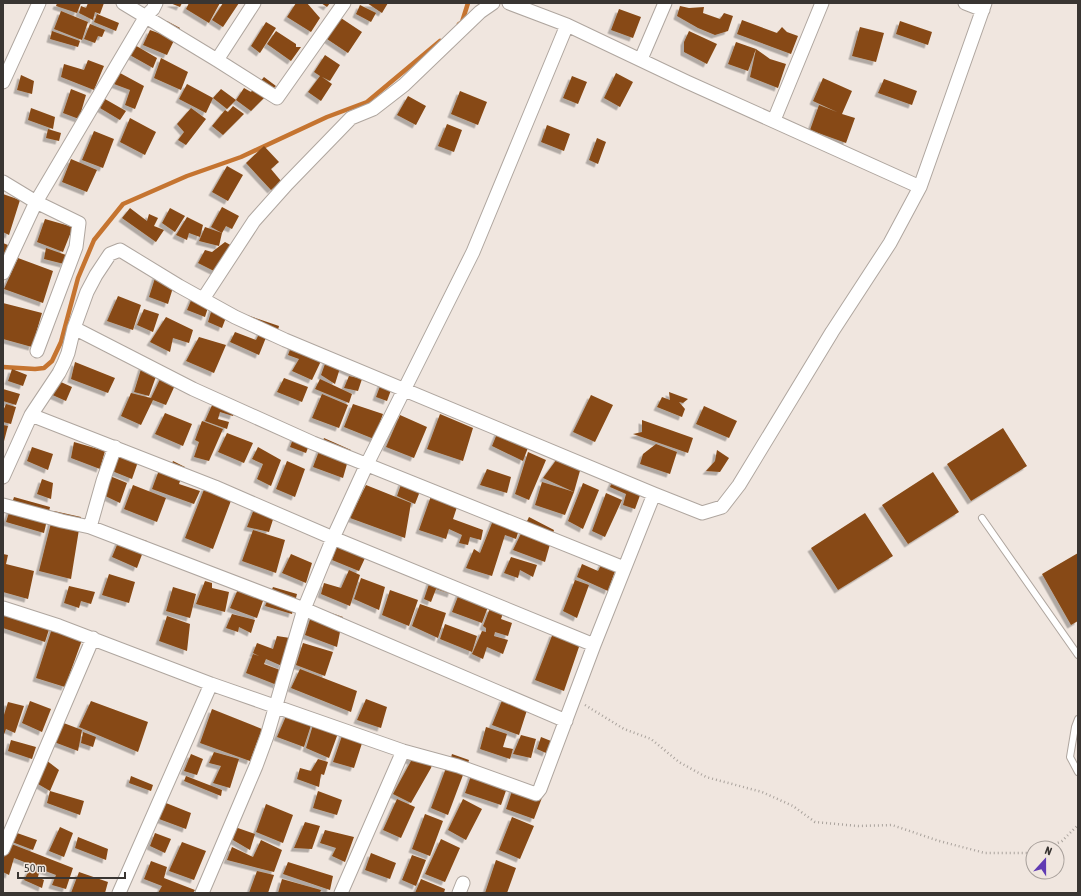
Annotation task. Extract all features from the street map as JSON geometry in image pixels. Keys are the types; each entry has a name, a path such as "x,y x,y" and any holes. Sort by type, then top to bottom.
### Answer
{"street":[{"path":"3,82 39,3"},
{"path":"124,3 277,98 344,3"},
{"path":"3,274 36,202 146,16 153,9 156,3"},
{"path":"217,60 254,3"},
{"path":"203,299 254,221 323,146 351,118 373,108 404,85 480,12 493,3"},
{"path":"509,3 534,7 567,25 687,82 920,187"},
{"path":"640,59 665,3"},
{"path":"774,120 822,3"},
{"path":"3,476 30,414 59,373 68,353 74,328 87,292 110,254 120,250 235,317 285,340 702,513 722,507 739,485 832,332 890,243 920,187 984,6 965,3"},
{"path":"202,893 256,766 276,707 304,609 333,538 367,464 473,252 567,25"},
{"path":"3,182 36,202 78,224 76,247 37,351"},
{"path":"74,328 193,389 313,443 624,568"},
{"path":"30,414 115,447 594,645"},
{"path":"90,528 103,480 115,447"},
{"path":"3,608 93,638 211,684 403,752 458,766 536,794 540,789 594,645 654,494"},
{"path":"3,504 90,528 304,609 566,721"},
{"path":"3,849 93,638"},
{"path":"119,893 211,684"},
{"path":"341,893 403,752"}],"lane":[{"path":"982,518 1078,655"},
{"path":"1078,719 1070,757 1078,772"}],"path":[{"path":"574,699 624,729 652,739 679,762 706,777 762,792 793,806 815,822 858,826 892,825 939,841 985,853 1025,853"},
{"path":"1063,840 1078,825"}],"building":[{"path":"57,3 81,3 77,13 56,6"},
{"path":"88,3 104,3 100,14 95,12 93,20 79,13 81,6 86,8"},
{"path":"170,3 182,3 180,7"},
{"path":"189,3 220,3 209,23 186,9"},
{"path":"223,3 239,3 223,27 212,20"},
{"path":"296,3 307,3 320,18 311,32 287,17"},
{"path":"321,3 330,3 327,7"},
{"path":"367,3 388,3 382,13"},
{"path":"360,5 376,13 371,22 356,14"},
{"path":"680,6 689,8 704,7 703,13 720,19 724,13 733,16 728,31 715,35 698,28 677,16"},
{"path":"619,9 641,17 633,38 611,30"},
{"path":"61,11 88,22 82,40 54,29"},
{"path":"97,14 119,23 116,31 94,22"},
{"path":"341,18 362,32 348,53 327,39"},
{"path":"742,20 777,33 782,27 787,32 798,36 791,54 737,34"},
{"path":"167,21 180,28 167,55 143,45 150,30 161,34"},
{"path":"900,21 932,32 928,45 896,34"},
{"path":"266,22 276,28 260,53 251,46"},
{"path":"90,24 105,30 102,37 98,36 95,43 84,39"},
{"path":"860,27 884,33 876,62 852,56"},
{"path":"52,31 80,41 78,47 50,39"},
{"path":"276,31 296,44 296,47 301,47 291,61 267,44"},
{"path":"689,31 717,44 707,64 684,52 684,42"},
{"path":"736,42 756,49 748,71 728,64"},
{"path":"133,44 157,58 153,68 128,54"},
{"path":"756,49 770,59 786,64 778,88 750,77"},
{"path":"325,55 340,65 330,81 322,77 332,84 321,101 308,92 320,76 314,72"},
{"path":"161,58 188,72 181,90 154,78"},
{"path":"88,60 104,66 94,90 61,77 64,64 84,70"},
{"path":"120,73 144,86 135,109 125,105 130,90 114,84"},
{"path":"616,73 633,82 620,107 604,98"},
{"path":"21,75 34,81 32,94 17,90"},
{"path":"572,76 587,82 578,104 563,98"},
{"path":"264,77 276,86 251,111 236,100 244,88 251,92"},
{"path":"823,78 852,91 842,114 855,118 846,143 810,130 819,105 837,112 813,101"},
{"path":"884,79 917,91 912,105 878,93"},
{"path":"187,84 213,98 206,113 179,99"},
{"path":"71,89 86,95 79,119 63,113"},
{"path":"221,89 236,100 227,109 213,98"},
{"path":"460,91 487,102 478,125 451,114"},
{"path":"408,96 426,106 416,125 397,115"},
{"path":"105,99 126,111 120,120 100,108"},
{"path":"233,106 244,114 223,135 212,126 225,110 228,112"},
{"path":"31,108 55,117 53,129 28,120"},
{"path":"191,108 206,119 186,145 178,140 184,132 177,124"},
{"path":"130,118 156,132 145,155 120,142"},
{"path":"447,124 462,130 454,152 438,146"},
{"path":"547,125 570,134 564,151 541,142"},
{"path":"48,129 61,133 59,141 46,138"},
{"path":"94,131 114,139 103,168 82,160"},
{"path":"597,138 606,142 598,164 589,160"},
{"path":"264,146 279,162 271,169 281,181 271,190 246,163"},
{"path":"71,159 97,170 87,192 62,182"},
{"path":"227,166 243,175 228,201 212,192"},
{"path":"3,194 20,200 9,235 3,232"},
{"path":"222,207 239,216 232,229 226,226 222,233 211,227"},
{"path":"130,208 147,221 149,214 158,218 154,226 164,230 156,242 122,218"},
{"path":"170,208 185,216 175,232 162,223"},
{"path":"187,217 203,225 200,237 189,233 187,240 176,235"},
{"path":"45,219 73,227 63,252 37,242"},
{"path":"205,227 222,233 219,246 199,241"},
{"path":"225,242 234,247 216,272 198,263 205,250 212,252"},
{"path":"3,243 8,245 3,257"},
{"path":"46,248 66,255 64,264 44,259"},
{"path":"18,258 53,271 43,303 4,289"},
{"path":"156,275 175,281 168,304 149,297"},
{"path":"195,291 211,298 205,317 187,310"},
{"path":"118,296 141,305 133,330 107,321"},
{"path":"214,302 230,307 222,328 208,322"},
{"path":"3,303 42,313 32,347 3,339"},
{"path":"144,309 159,314 153,332 137,325"},
{"path":"247,315 279,326 276,338 267,335 259,355 230,342 235,332 256,340 260,332"},
{"path":"166,317 193,330 189,343 173,338 170,352 150,342"},
{"path":"199,337 226,345 214,373 186,361"},
{"path":"294,339 321,361 312,380 292,371 299,359 288,355"},
{"path":"329,353 364,366 360,377 340,368 335,384 321,375"},
{"path":"75,362 115,378 108,393 71,379"},
{"path":"142,366 159,368 149,396 134,392"},
{"path":"12,369 27,375 23,386 8,381"},
{"path":"162,375 176,383 166,405 153,400 141,425 121,416 131,393 151,398"},
{"path":"349,376 362,379 358,391 344,388"},
{"path":"52,378 72,387 66,401 48,393"},
{"path":"284,378 308,387 302,402 277,392"},
{"path":"383,378 394,382 387,401 376,397"},
{"path":"320,379 352,394 349,403 315,389"},
{"path":"3,389 20,394 16,405 3,401"},
{"path":"669,392 688,399 683,403 679,402 685,409 682,417 657,407 662,397 670,400"},
{"path":"322,394 348,405 339,428 312,418"},
{"path":"591,395 613,405 595,442 573,432"},
{"path":"227,397 238,402 233,416 220,412 218,419 229,422 227,429 205,421 213,403 222,408"},
{"path":"6,404 16,407 11,424 3,422 3,411"},
{"path":"353,404 383,414 374,439 344,427"},
{"path":"704,406 737,421 729,438 696,424"},
{"path":"165,413 192,424 183,446 155,434"},
{"path":"440,414 473,428 463,461 427,449"},
{"path":"400,415 427,427 414,458 386,447"},
{"path":"642,420 693,438 688,453 633,434 642,432"},
{"path":"202,421 223,429 209,461 194,457 199,442 195,440"},
{"path":"501,424 532,437 523,461 492,446"},
{"path":"3,425 8,426 3,445"},
{"path":"1003,428 1027,466 971,501 947,464"},
{"path":"296,431 312,437 306,453 290,447"},
{"path":"227,433 253,443 244,463 218,452"},
{"path":"324,438 351,450 343,478 313,467"},
{"path":"74,442 105,451 100,469 71,458"},
{"path":"656,444 677,452 670,474 640,464 643,454"},
{"path":"32,447 53,454 48,470 27,461"},
{"path":"258,447 281,460 271,486 257,479 263,464 252,459"},
{"path":"120,449 139,459 132,479 112,471"},
{"path":"717,450 729,458 720,472 706,471 715,461"},
{"path":"528,452 546,460 529,500 515,494"},
{"path":"562,452 583,460 574,492 543,478"},
{"path":"173,461 185,467 179,484 200,491 194,504 152,489 159,470 167,475"},
{"path":"287,461 305,469 295,497 276,489"},
{"path":"487,469 511,477 507,493 480,485"},
{"path":"933,472 959,512 908,544 882,505"},
{"path":"405,473 424,481 415,504 397,496"},
{"path":"615,475 643,487 635,509 623,505 626,494 610,487"},
{"path":"110,476 127,483 120,503 101,494"},
{"path":"42,479 53,483 51,499 37,494"},
{"path":"542,482 574,492 565,515 535,505"},
{"path":"583,483 599,490 583,529 568,521"},
{"path":"133,485 166,498 157,522 124,509"},
{"path":"366,485 411,503 405,538 350,518"},
{"path":"205,487 232,498 213,549 185,538"},
{"path":"606,493 622,500 605,537 592,531"},
{"path":"431,496 457,507 453,519 483,530 481,540 470,537 468,545 459,543 462,535 449,529 446,539 419,530"},
{"path":"14,497 50,507 44,533 6,522"},
{"path":"258,499 277,507 269,532 247,527"},
{"path":"54,511 81,517 71,579 39,571"},
{"path":"865,513 893,556 838,590 811,548"},
{"path":"529,517 554,530 545,562 513,550"},
{"path":"494,518 521,524 516,539 505,535 492,576 466,568 474,549 480,553"},
{"path":"253,530 285,540 276,573 242,561"},
{"path":"122,533 147,541 137,568 112,557"},
{"path":"337,546 365,558 359,571 332,560"},
{"path":"1078,553 1078,621 1071,625 1042,574"},
{"path":"3,554 8,555 6,564 34,571 28,599 3,592"},
{"path":"291,554 312,563 306,583 282,573"},
{"path":"511,557 537,565 533,577 520,570 518,578 504,573"},
{"path":"605,557 618,563 608,591 577,577 582,564 598,571"},
{"path":"349,570 360,575 350,606 321,594 324,583 341,588"},
{"path":"433,572 455,581 451,594 436,589 431,602 424,599"},
{"path":"109,574 135,582 129,603 102,595"},
{"path":"361,578 385,587 379,610 354,599"},
{"path":"575,580 589,585 577,618 563,611"},
{"path":"205,581 212,583 212,588 229,592 225,612 196,604"},
{"path":"69,586 95,592 91,604 81,601 79,608 64,603"},
{"path":"462,586 492,596 482,623 452,612"},
{"path":"173,587 196,594 190,618 166,611"},
{"path":"273,587 297,594 292,614 265,606"},
{"path":"238,589 264,598 257,618 230,608"},
{"path":"390,590 418,600 409,626 382,615"},
{"path":"3,601 53,617 45,642 3,628"},
{"path":"420,604 446,613 438,638 412,626"},
{"path":"314,607 343,617 337,647 305,635"},
{"path":"490,608 503,613 501,619 512,623 508,636 495,632 494,636 508,640 503,654 487,647 483,659 472,654 482,631 486,632 486,628 483,626"},
{"path":"232,614 255,620 251,633 239,627 238,632 226,628"},
{"path":"167,616 190,624 187,651 159,641"},
{"path":"55,619 86,629 65,687 36,678"},
{"path":"445,624 477,636 472,652 440,639"},
{"path":"553,633 580,644 564,691 535,680"},
{"path":"277,636 290,638 282,666 266,659 264,664 280,670 277,685 246,673 253,654 259,656 253,653 257,643 273,649"},
{"path":"303,643 333,652 325,676 296,665"},
{"path":"300,669 357,691 351,712 291,688"},
{"path":"503,698 528,707 519,735 492,725"},
{"path":"366,699 387,707 381,728 357,720"},
{"path":"30,701 51,709 42,732 22,723"},
{"path":"91,701 148,722 138,752 79,727"},
{"path":"8,702 24,706 15,733 6,729 3,737 3,718"},
{"path":"290,707 314,716 304,747 277,737"},
{"path":"212,709 262,729 250,761 200,743"},
{"path":"316,715 341,725 329,758 306,748"},
{"path":"61,722 82,730 78,751 54,742"},
{"path":"345,727 365,734 354,768 333,762"},
{"path":"486,727 507,734 503,747 513,749 510,759 480,749"},
{"path":"83,732 96,737 93,747 81,743"},
{"path":"521,735 536,739 531,758 513,754"},
{"path":"541,737 551,741 546,753 537,749"},
{"path":"11,740 36,747 32,759 8,751"},
{"path":"412,747 435,756 431,768 411,803 393,794 411,761 407,759"},
{"path":"214,752 239,759 230,788 213,783 221,766 209,763"},
{"path":"191,754 203,759 197,775 184,771"},
{"path":"452,754 469,760 465,773 448,768"},
{"path":"318,759 328,762 324,775 321,774 319,787 297,779 300,768 311,771"},
{"path":"46,760 59,770 50,791 38,784"},
{"path":"446,768 463,775 448,815 431,808"},
{"path":"473,770 509,782 501,805 465,793"},
{"path":"131,776 153,785 151,791 129,783"},
{"path":"186,776 222,790 221,796 184,781"},
{"path":"514,785 543,795 534,819 506,809"},
{"path":"50,791 84,801 80,815 47,803"},
{"path":"318,791 342,800 337,815 313,808"},
{"path":"397,799 415,807 401,838 383,830"},
{"path":"463,799 482,809 466,840 448,830"},
{"path":"166,803 191,813 186,829 159,819"},
{"path":"266,804 293,815 283,843 256,832"},
{"path":"425,814 443,821 430,856 412,849"},
{"path":"512,817 534,826 520,859 499,850"},
{"path":"305,822 320,826 312,849 294,848"},
{"path":"60,827 73,833 64,857 49,851"},
{"path":"235,827 255,834 250,850 233,840"},
{"path":"325,830 354,837 345,862 332,856 336,848 320,843"},
{"path":"17,833 37,840 33,850 12,842"},
{"path":"155,833 171,839 165,853 150,846"},
{"path":"78,837 108,849 106,860 75,848"},
{"path":"441,839 460,848 445,882 425,874"},
{"path":"261,840 282,850 274,872 227,860 232,847 253,857"},
{"path":"182,842 206,851 194,880 169,871"},
{"path":"9,843 73,868 66,889 52,885 56,875 40,869 38,877 44,880 42,888 24,880 32,865 14,858 9,875 3,872 3,857"},
{"path":"371,853 396,863 390,879 365,870"},
{"path":"412,855 426,860 416,886 402,880"},
{"path":"496,860 516,868 507,893 485,893"},
{"path":"151,861 167,867 164,878 195,890 193,893 158,893 162,886 144,879"},
{"path":"288,862 333,876 330,890 283,874"},
{"path":"257,871 274,875 268,893 249,893"},
{"path":"79,872 108,882 105,893 71,893"},
{"path":"282,879 321,890 320,893 278,893"},
{"path":"421,879 445,889 444,893 415,893"}],"waterway":[{"path":"459,24 462,22 468,3"},
{"path":"3,367 35,369 44,368 52,361 61,342 78,278 94,240 123,204 187,176 241,157 327,117 367,102 440,41"}]}
